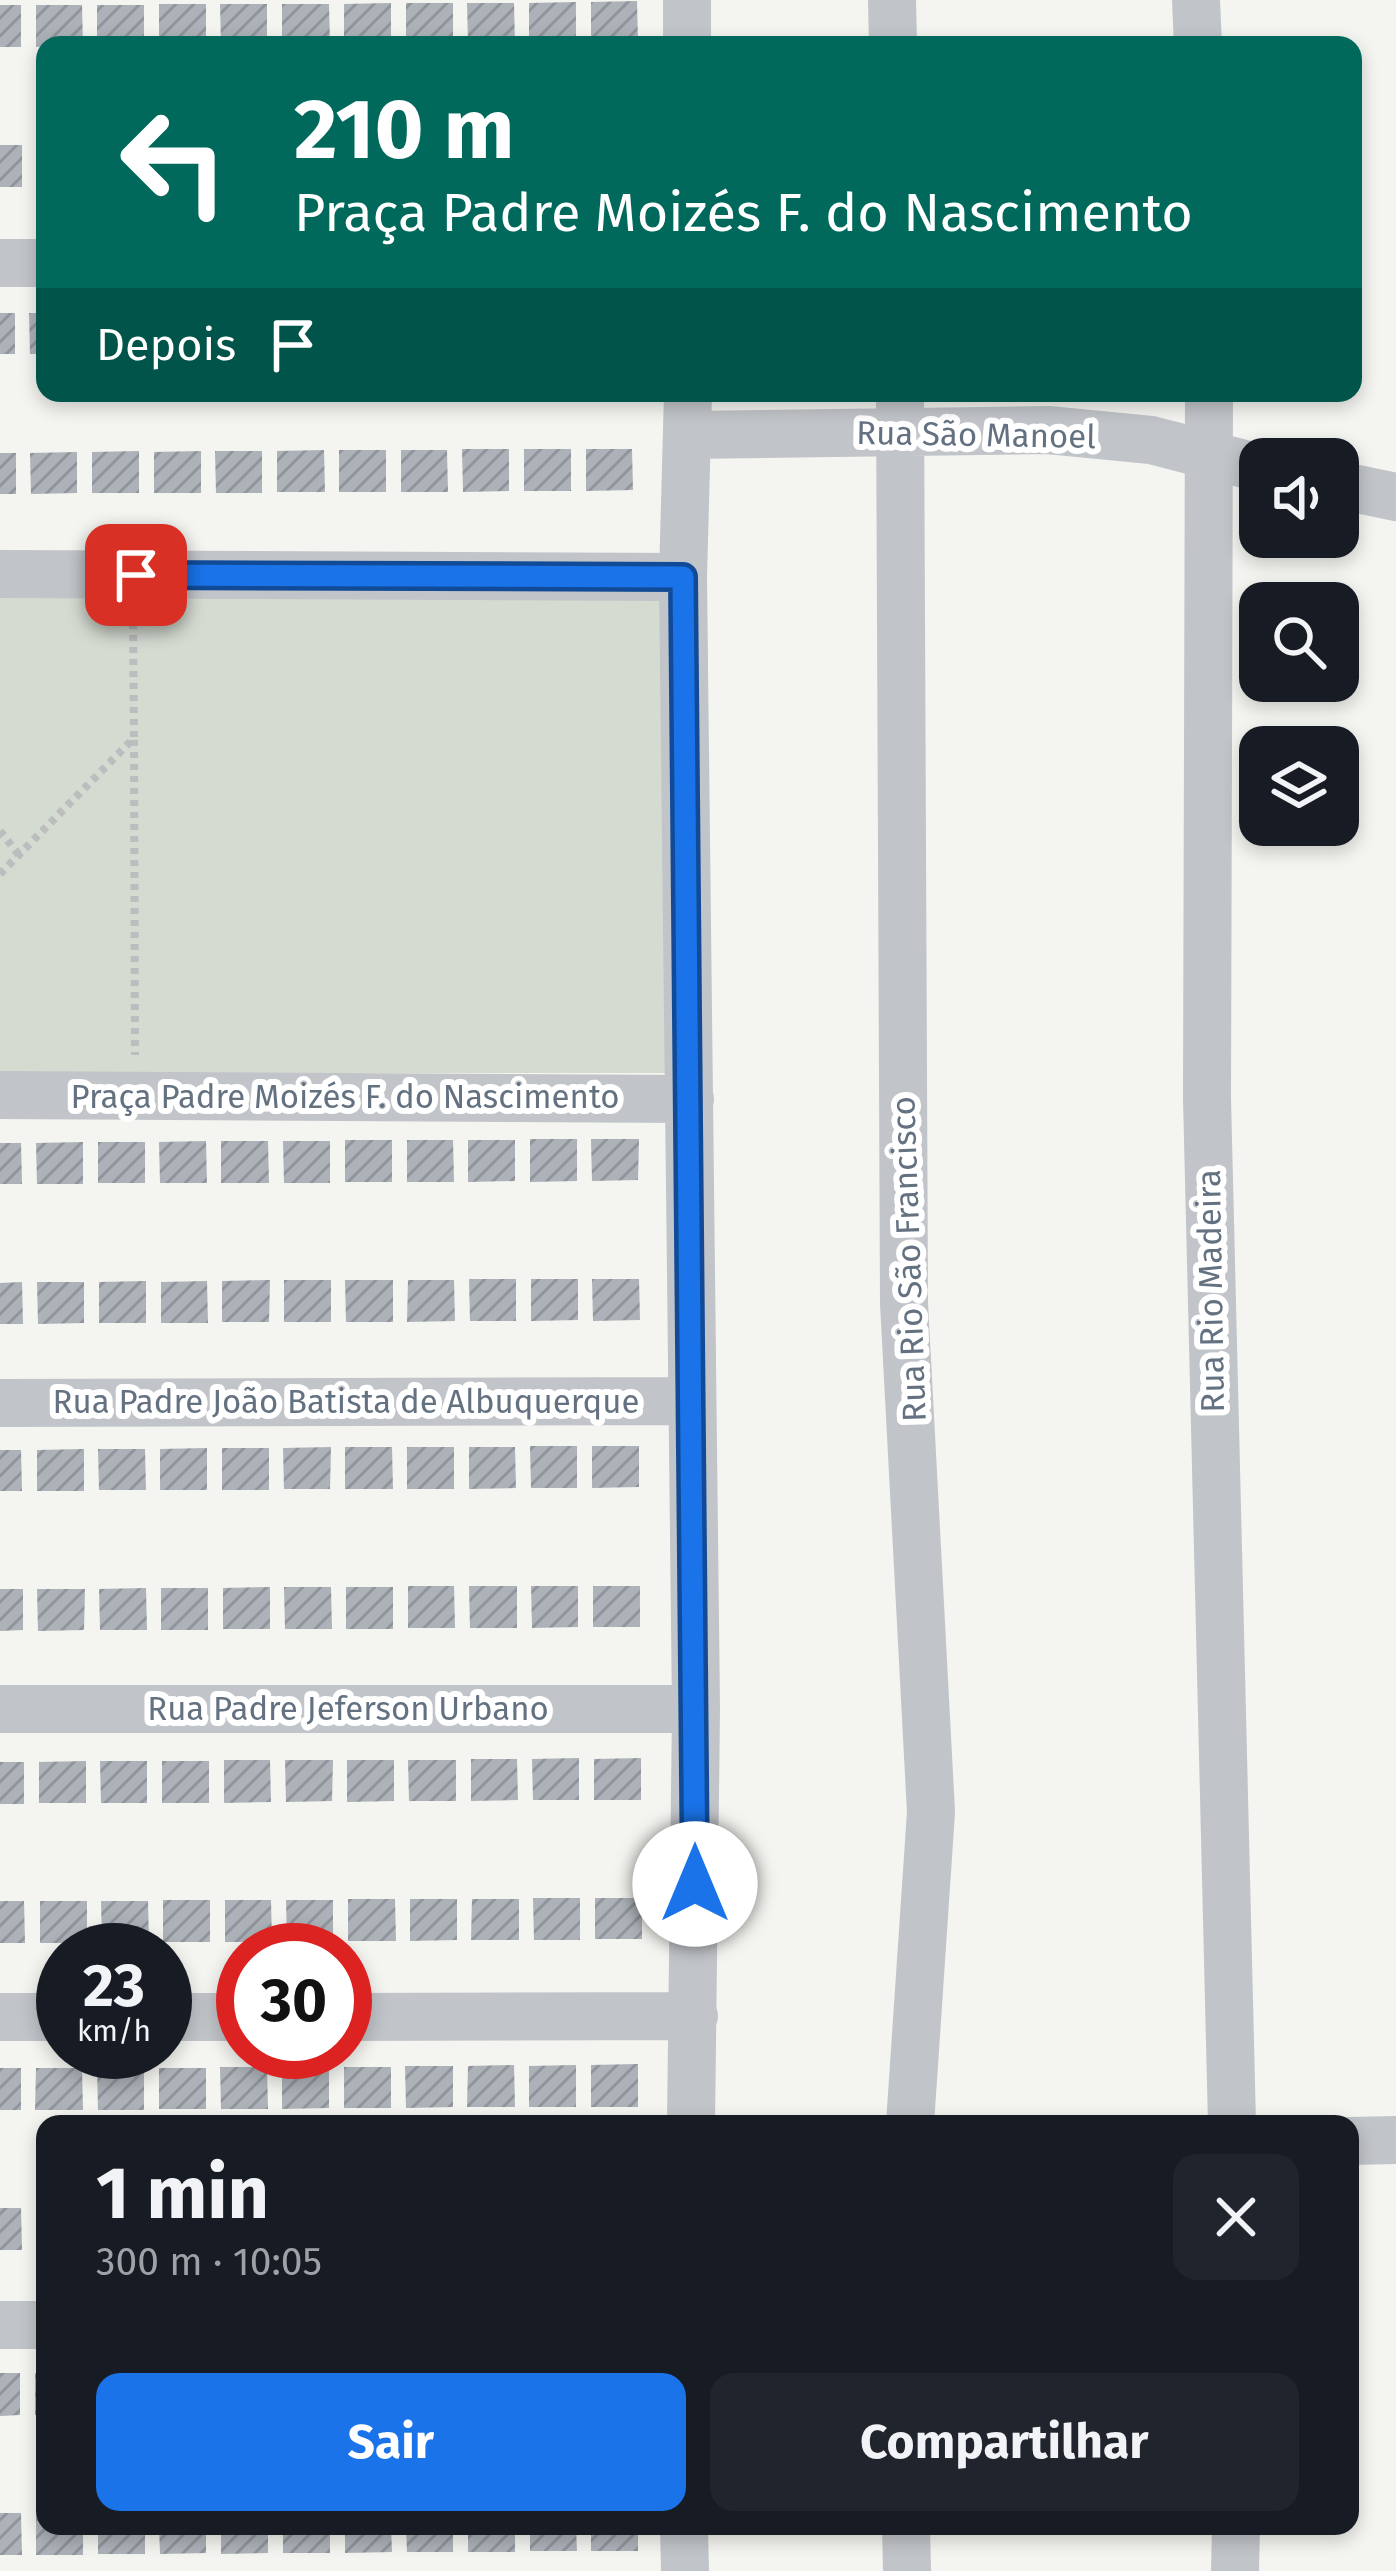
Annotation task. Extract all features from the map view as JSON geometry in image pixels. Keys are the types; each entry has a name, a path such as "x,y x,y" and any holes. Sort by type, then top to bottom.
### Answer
{"street":[{"path":"687,0 687,36"},
{"path":"892,0 893,36"},
{"path":"1196,0 1198,36"},
{"path":"0,263 36,263"},
{"name":"Rua Rio Madeira","path":"1209,402 1207,1098 1232,2115"},
{"name":"Rua São Manoel","path":"688,414 900,412 1151,440 1239,463"},
{"name":"Rua Rio São Francisco","path":"900,412 904,1304 931,1812 911,2115"},
{"path":"688,414 683,577 696,1709 691,2115"},
{"path":"1359,489 1396,497"},
{"path":"0,574 683,577"},
{"name":"Praça Padre Moizés F. do Nascimento","path":"0,1095 690,1099"},
{"name":"Rua Padre João Batista de Albuquerque","path":"0,1403 692,1401"},
{"name":"Rua Padre Jeferson Urbano","path":"0,1709 696,1709"},
{"path":"372,2017 694,2016"},
{"path":"0,2017 36,2017"},
{"path":"1359,2141 1396,2140"},
{"path":"0,2325 36,2325"},
{"path":"684,2535 685,2571"},
{"path":"906,2535 907,2571"},
{"path":"1235,2571 1236,2535"}],"path":[{"path":"133,601 135,1065"},
{"path":"0,874 134,739"},
{"path":"0,831 19,855"}],"shaded area":[{"path":"662,591 671,1073 0,1073 0,594"}],"building":[{"path":"637,1 638,36 591,36 591,2"},
{"path":"576,2 576,36 529,36 529,3"},
{"path":"391,3 391,36 344,36 344,4"},
{"path":"406,3 453,3 453,36 406,36"},
{"path":"467,3 514,3 515,36 468,36"},
{"path":"159,4 206,4 206,36 159,36"},
{"path":"220,4 267,4 267,36 221,36"},
{"path":"282,4 329,4 330,36 282,36"},
{"path":"0,5 21,5 21,47 0,47"},
{"path":"36,5 82,5 83,36 36,36"},
{"path":"97,5 144,5 144,36 97,36"},
{"path":"0,145 22,145 22,187 0,187"},
{"path":"0,313 15,313 15,354 0,354"},
{"path":"29,313 36,313 36,354 30,354"},
{"path":"462,449 509,449 509,491 463,492"},
{"path":"524,449 571,449 571,491 524,491"},
{"path":"586,449 632,449 633,490 586,491"},
{"path":"324,450 325,492 277,492 277,451"},
{"path":"339,450 386,450 386,492 339,492"},
{"path":"401,450 447,450 448,492 401,492"},
{"path":"139,451 139,493 92,493 92,452"},
{"path":"201,451 201,493 154,493 154,452"},
{"path":"215,451 262,451 262,493 216,493"},
{"path":"77,452 77,493 31,494 30,453"},
{"path":"0,453 16,453 16,494 0,494"},
{"path":"530,1139 577,1139 577,1181 530,1182"},
{"path":"591,1139 639,1139 638,1180 592,1181"},
{"path":"345,1140 392,1140 392,1182 345,1182"},
{"path":"407,1140 453,1140 454,1182 407,1182"},
{"path":"468,1140 515,1140 515,1181 468,1182"},
{"path":"206,1141 207,1183 160,1183 159,1142"},
{"path":"221,1141 268,1141 269,1183 221,1183"},
{"path":"283,1141 330,1141 330,1183 284,1183"},
{"path":"83,1142 83,1184 37,1184 36,1143"},
{"path":"98,1142 145,1142 145,1183 98,1183"},
{"path":"0,1143 21,1143 22,1184 0,1184"},
{"path":"469,1279 516,1279 516,1321 470,1321"},
{"path":"531,1279 578,1279 578,1320 531,1321"},
{"path":"592,1279 639,1279 640,1320 593,1321"},
{"path":"270,1280 269,1322 222,1322 222,1281"},
{"path":"284,1280 331,1280 331,1322 284,1322"},
{"path":"345,1280 393,1280 393,1322 346,1322"},
{"path":"408,1280 454,1280 455,1321 407,1322"},
{"path":"146,1281 146,1323 99,1323 99,1282"},
{"path":"207,1281 208,1323 161,1323 161,1282"},
{"path":"22,1282 23,1324 0,1324 0,1283"},
{"path":"37,1282 84,1282 84,1323 38,1324"},
{"path":"530,1446 577,1446 577,1488 531,1488"},
{"path":"592,1446 639,1446 639,1487 592,1488"},
{"path":"331,1447 330,1489 284,1489 283,1448"},
{"path":"345,1447 392,1447 393,1489 345,1489"},
{"path":"407,1447 454,1447 454,1489 407,1489"},
{"path":"469,1447 515,1447 516,1488 469,1489"},
{"path":"207,1448 207,1490 160,1490 160,1449"},
{"path":"222,1448 269,1448 269,1490 222,1490"},
{"path":"84,1449 84,1491 37,1491 37,1450"},
{"path":"98,1449 145,1449 146,1490 99,1490"},
{"path":"0,1450 21,1450 22,1491 0,1491"},
{"path":"408,1586 454,1586 455,1628 408,1628"},
{"path":"469,1586 517,1586 517,1628 470,1628"},
{"path":"531,1586 578,1586 578,1627 532,1628"},
{"path":"593,1586 640,1586 640,1627 593,1627"},
{"path":"270,1587 270,1629 223,1629 223,1588"},
{"path":"284,1587 331,1587 332,1629 285,1629"},
{"path":"346,1587 393,1587 393,1629 346,1629"},
{"path":"146,1588 147,1630 100,1630 99,1589"},
{"path":"161,1588 208,1588 208,1630 161,1630"},
{"path":"0,1589 23,1589 23,1630 0,1631"},
{"path":"37,1589 85,1589 84,1630 38,1631"},
{"path":"579,1758 579,1800 533,1800 532,1759"},
{"path":"641,1758 641,1800 594,1800 594,1759"},
{"path":"471,1759 517,1759 518,1800 471,1801"},
{"path":"224,1760 270,1760 271,1802 224,1803"},
{"path":"285,1760 333,1760 332,1801 286,1802"},
{"path":"347,1760 394,1760 394,1801 347,1802"},
{"path":"408,1760 456,1760 456,1801 409,1801"},
{"path":"86,1761 86,1803 39,1803 39,1762"},
{"path":"100,1761 147,1761 147,1803 101,1803"},
{"path":"162,1761 209,1761 209,1803 162,1803"},
{"path":"0,1762 24,1762 24,1804 0,1804"},
{"path":"533,1898 580,1898 580,1940 534,1940"},
{"path":"595,1898 642,1898 642,1939 595,1939"},
{"path":"348,1899 395,1899 396,1941 372,1941 372,1923 348,1923"},
{"path":"410,1899 457,1899 457,1940 410,1941"},
{"path":"472,1899 519,1899 519,1940 471,1940"},
{"path":"163,1900 210,1900 210,1942 192,1942 192,1923 163,1923"},
{"path":"225,1900 271,1900 272,1923 225,1923"},
{"path":"286,1900 333,1900 333,1923 287,1923"},
{"path":"0,1901 24,1901 25,1943 0,1943"},
{"path":"40,1901 87,1901 87,1923 40,1923"},
{"path":"101,1901 148,1901 149,1923 102,1923"},
{"path":"638,2064 638,2107 591,2107 591,2065"},
{"path":"514,2065 515,2107 467,2107 468,2066"},
{"path":"576,2065 576,2107 529,2107 529,2066"},
{"path":"405,2066 453,2066 453,2107 406,2108"},
{"path":"372,2067 391,2067 391,2108 344,2108 344,2079 372,2079"},
{"path":"0,2068 21,2068 21,2110 0,2110"},
{"path":"36,2068 36,2079 82,2079 83,2110 35,2110"},
{"path":"192,2068 206,2068 206,2109 159,2109 159,2079 192,2079"},
{"path":"97,2079 144,2079 144,2110 98,2110"},
{"path":"220,2079 267,2079 268,2109 221,2109"},
{"path":"282,2079 329,2079 329,2108 282,2109"},
{"path":"0,2208 21,2208 22,2250 0,2250"},
{"path":"0,2373 20,2373 20,2415 0,2416"},
{"path":"0,2513 21,2513 22,2555 0,2555"},
{"path":"36,2535 83,2535 83,2555 36,2555"},
{"path":"98,2535 145,2535 145,2554 98,2554"},
{"path":"159,2535 206,2535 206,2553 160,2554"},
{"path":"221,2535 268,2535 268,2553 221,2554"},
{"path":"283,2535 330,2535 330,2553 283,2553"},
{"path":"345,2535 391,2535 392,2552 345,2553"},
{"path":"406,2535 453,2535 453,2552 407,2552"},
{"path":"468,2535 515,2535 515,2552 468,2552"},
{"path":"530,2535 576,2535 577,2551 530,2551"},
{"path":"591,2535 638,2535 638,2551 591,2551"}],"route":[{"path":"136,575 683,577 695,1884"}]}
